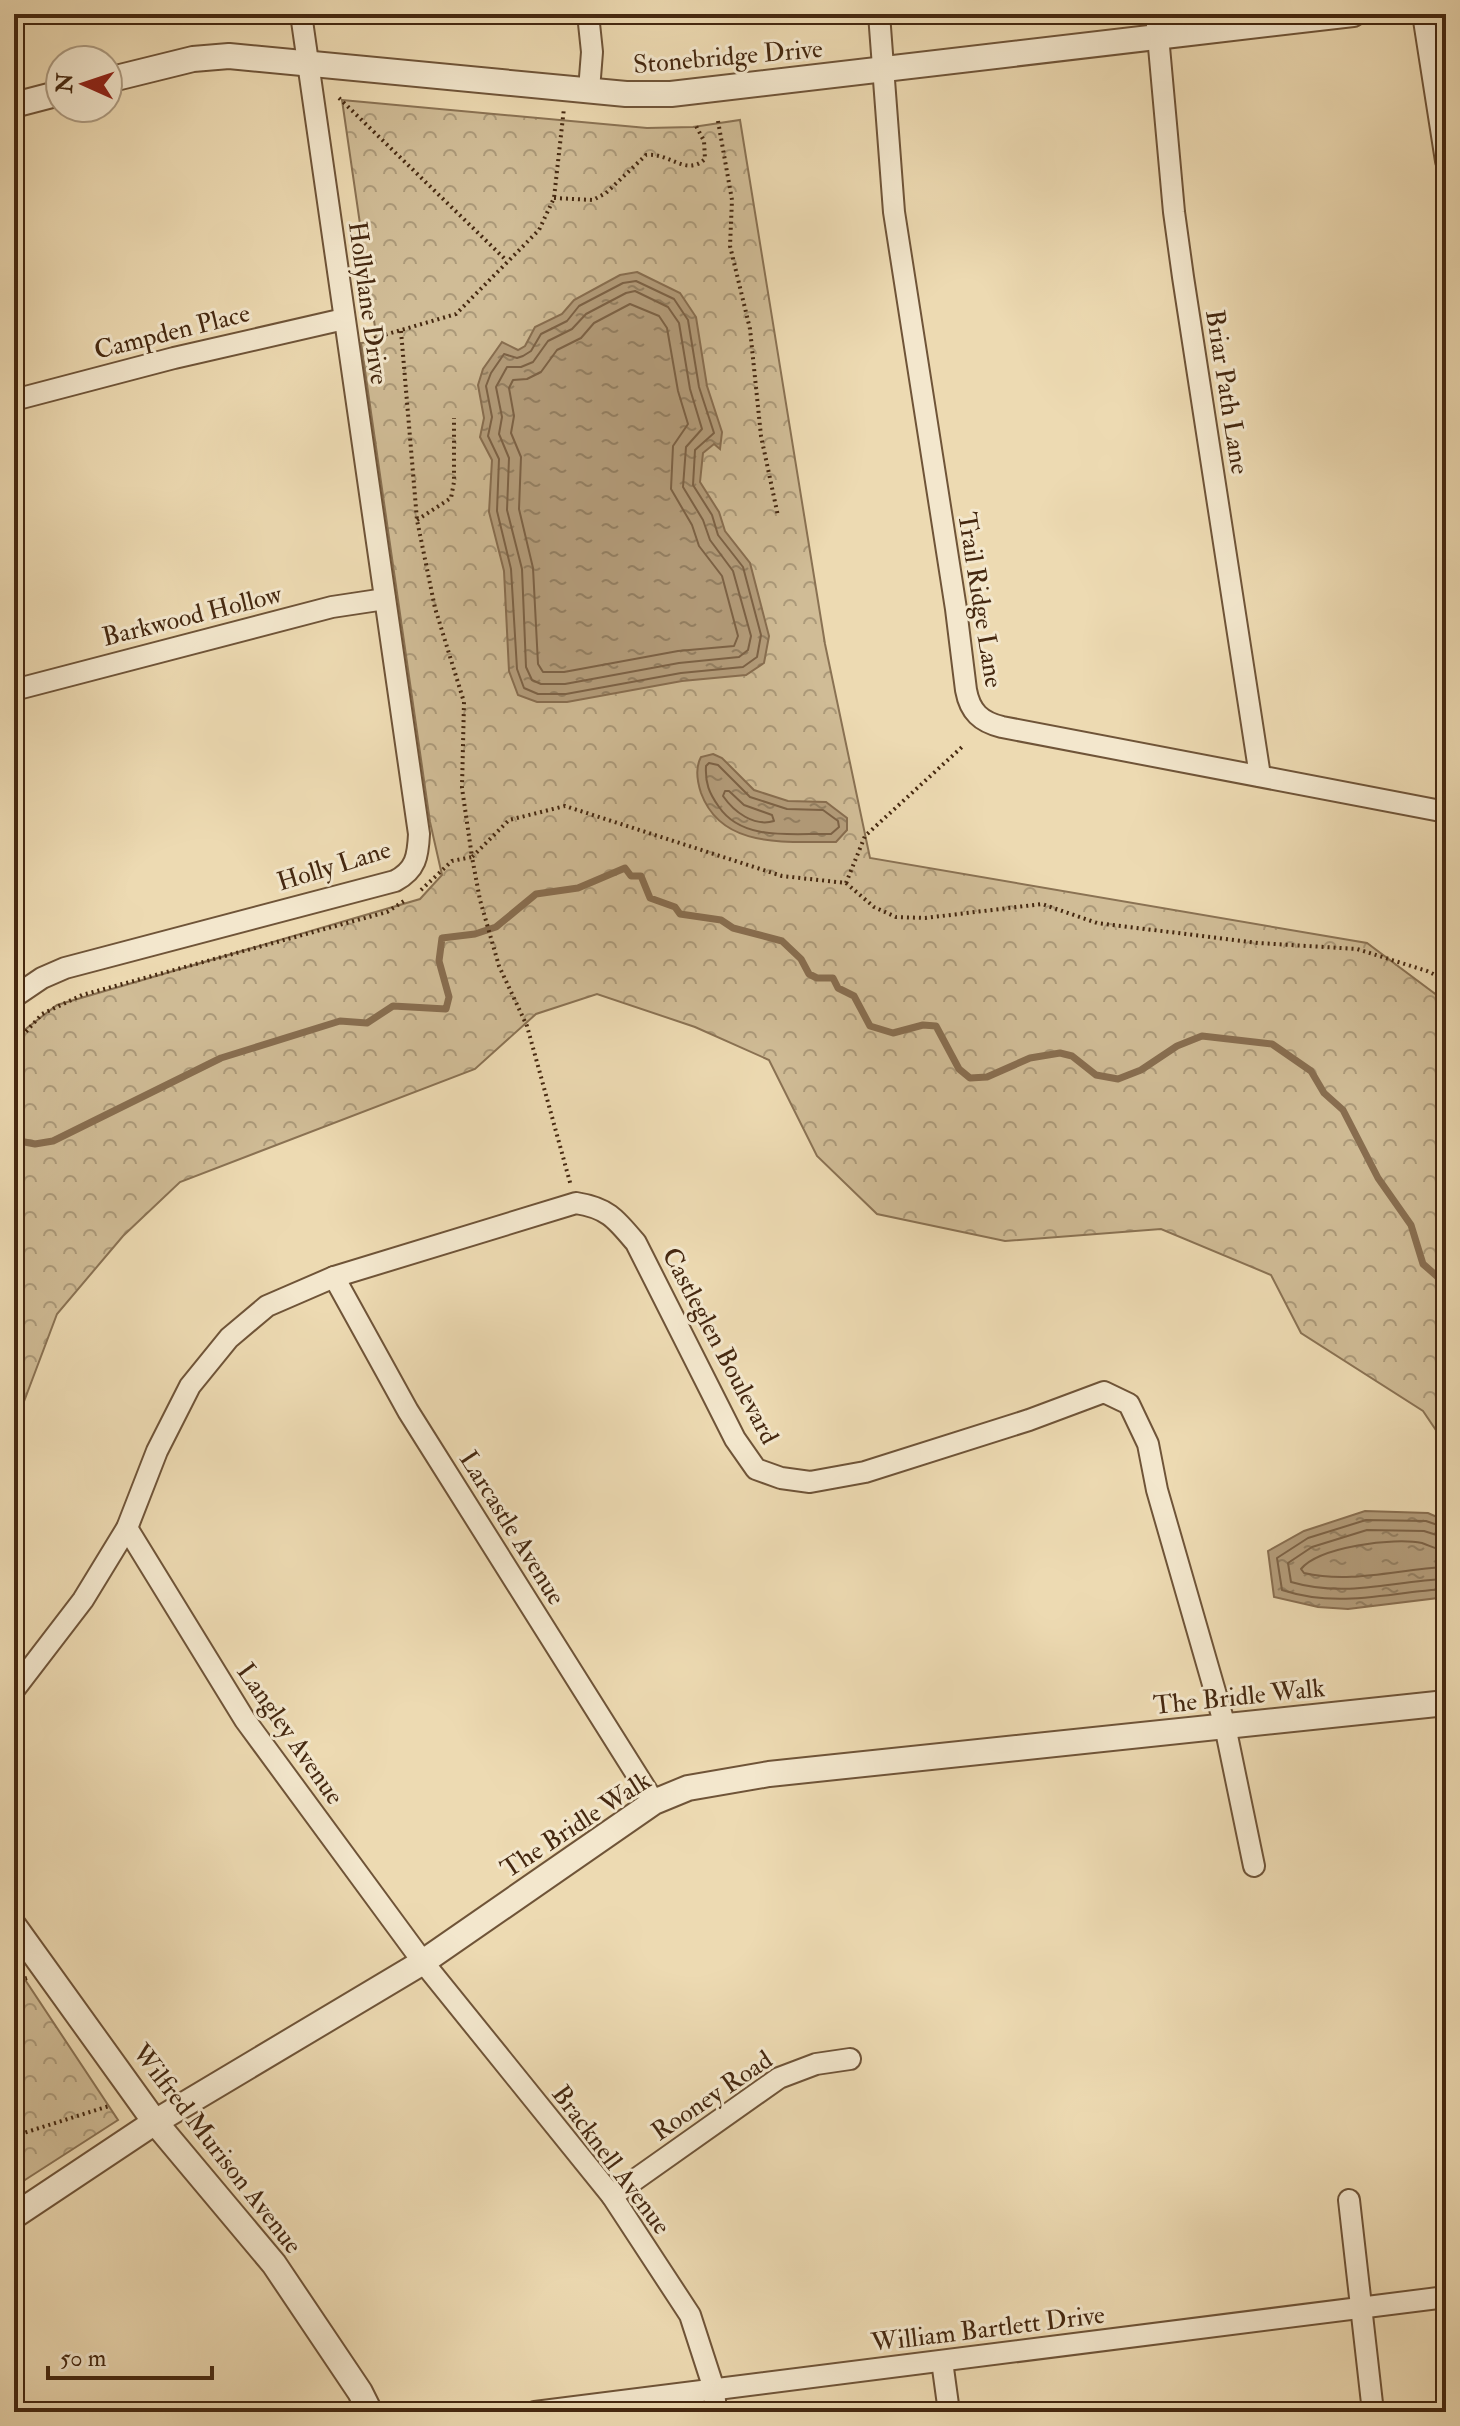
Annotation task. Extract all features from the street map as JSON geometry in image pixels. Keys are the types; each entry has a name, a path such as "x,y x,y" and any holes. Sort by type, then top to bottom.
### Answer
{"street":[{"name":"Hollylane Drive","path":"301,14 385,599"},
{"path":"588,14 592,52 589,90"},
{"name":"Trail Ridge Lane","path":"879,14 896,225 966,690 977,716 989,724 1446,812"},
{"name":"Stonebridge Drive","path":"124,76 213,57 250,57 589,90 671,94 884,70 1157,26 1353,14"},
{"path":"1423,14 1446,161"},
{"name":"Briar Path Lane","path":"1157,26 1183,277 1260,776"},
{"path":"14,105 44,97"},
{"name":"Campden Place","path":"14,400 174,358 344,319"},
{"name":"Barkwood Hollow","path":"14,690 332,607 385,599"},
{"name":"Holly Lane","path":"14,997 42,978 65,968 395,881 408,874 418,849 419,834 385,599"},
{"path":"14,1690 83,1600 127,1528 157,1451 190,1386 229,1338 267,1306 334,1277 576,1203"},
{"name":"Castleglen Boulevard","path":"576,1203 598,1206 615,1218 636,1243 735,1439 756,1469 781,1478 810,1482 865,1472 1029,1420 1104,1392 1129,1404 1148,1444 1157,1490 1225,1726 1254,1866"},
{"name":"Larcastle Avenue","path":"334,1277 408,1411 654,1802"},
{"name":"Langley Avenue","path":"127,1528 245,1720 423,1962"},
{"name":"The Bridle Walk","path":"14,2216 155,2122 423,1962 654,1802 688,1788 769,1774 1446,1703"},
{"name":"Wilfred Murison Avenue","path":"14,1926 155,2122 274,2264 360,2392 370,2412"},
{"name":"Bracknell Avenue","path":"423,1962 612,2196 690,2315 714,2389 716,2412"},
{"name":"Rooney Road","path":"612,2196 779,2078 816,2064 850,2059"},
{"path":"1349,2200 1373,2412"},
{"name":"William Bartlett Drive","path":"535,2412 1446,2297"},
{"path":"942,2361 949,2412"}],"path":[{"path":"339,98 507,261"},
{"path":"374,338 456,314 539,230 554,198 565,107"},
{"path":"718,121 732,200 730,246 750,329 761,436 778,516"},
{"path":"554,198 593,200 606,193 646,155 665,156 686,167 697,166 705,159 704,141 695,124"},
{"path":"401,331 417,520 435,608 464,702 462,788 472,857 499,966 527,1026 576,1203"},
{"path":"417,520 451,498 454,418"},
{"path":"846,883 865,836 962,747"},
{"path":"14,1045 42,1014 82,995 387,912 426,887 452,861 472,857 509,820 565,806 782,876 846,883 874,907 896,917 925,918 1042,904 1097,923 1258,943 1357,949 1446,980"},
{"path":"14,2136 109,2106"}],"green space":[{"path":"342,100 647,128 693,127 740,120 825,644 870,858 1367,943 1446,1002 1446,1445 1423,1411 1301,1333 1271,1275 1161,1229 1005,1241 877,1214 817,1156 769,1060 695,1027 597,994 536,1014 475,1069 180,1182 123,1236 57,1314 14,1428 14,1038 57,1005 420,899 442,875 430,822 361,343 377,341"},
{"path":"14,1963 118,2120 14,2187"}],"water":[{"path":"637,272 680,293 696,317 707,386 722,432 720,449 714,444 703,453 700,482 719,512 725,531 750,563 769,636 764,663 746,675 682,681 567,702 537,702 518,695 509,671 504,571 489,512 492,460 480,437 484,418 478,385 483,369 502,342 518,350 525,346 535,327 562,314 574,300 620,275"},
{"path":"713,754 722,758 754,790 788,801 826,802 847,818 847,830 836,842 777,841 740,833 724,825 711,811 701,793 698,779 701,757"},
{"path":"1365,1511 1428,1513 1446,1521 1446,1597 1348,1609 1318,1607 1274,1597 1268,1551 1304,1531"}],"waterway":[{"path":"14,1140 35,1144 53,1141 221,1058 340,1021 367,1023 393,1006 446,1009 449,997 439,961 442,938 475,934 496,927 536,894 578,888 625,868 631,876 641,876 650,898 675,907 680,914 721,920 733,928 782,941 801,959 809,974 817,978 833,978 838,988 854,996 870,1026 893,1033 923,1025 936,1026 959,1069 970,1078 987,1077 1030,1058 1060,1053 1072,1056 1096,1075 1118,1079 1141,1070 1177,1046 1202,1036 1272,1044 1311,1071 1324,1093 1343,1110 1378,1178 1411,1225 1423,1264 1446,1288"}]}
